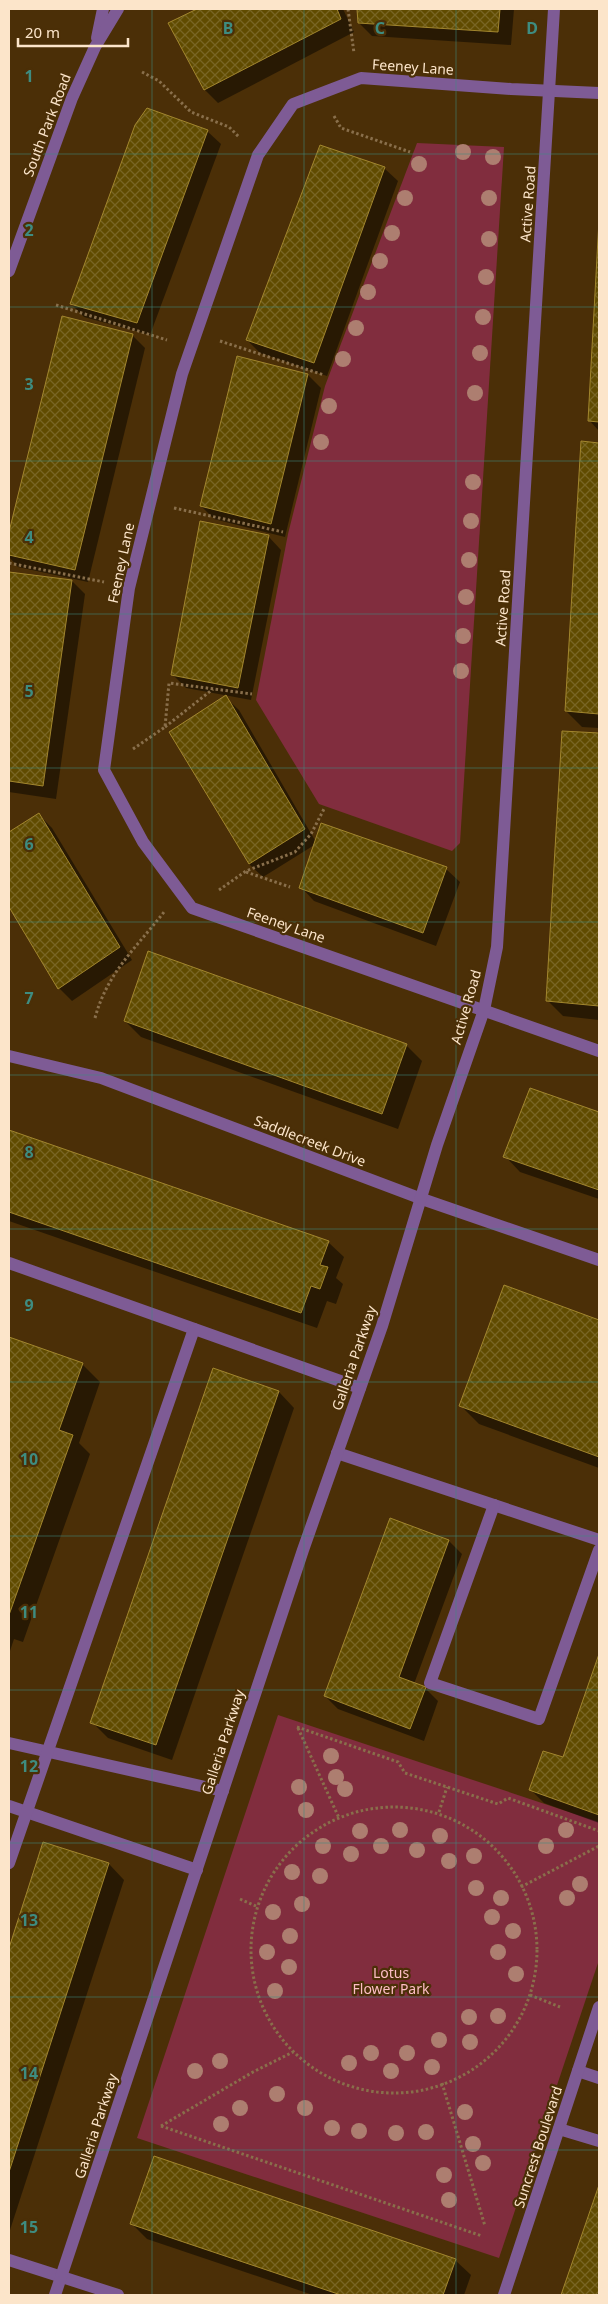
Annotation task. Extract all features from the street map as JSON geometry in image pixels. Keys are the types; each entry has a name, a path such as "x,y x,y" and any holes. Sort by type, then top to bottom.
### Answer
{"street":[{"name":"South Park Road","path":"95,47 103,9"},
{"name":"South Park Road","path":"9,271 72,98 95,47 118,9"},
{"name":"Active Road","path":"422,1199 438,1145 484,1010 497,947 554,9"},
{"name":"Feeney Lane","path":"104,770 129,588 182,374 258,155 294,104 361,78 511,89 599,93"},
{"path":"104,770 143,842 192,908"},
{"name":"Feeney Lane","path":"192,908 599,1051"},
{"name":"Saddlecreek Drive","path":"9,1056 101,1078 422,1199 599,1260"},
{"name":"Galleria Parkway","path":"55,2295 422,1199"},
{"path":"9,1263 360,1388"},
{"path":"9,1863 194,1329"},
{"path":"337,1453 599,1540"},
{"path":"494,1505 430,1683 539,1718 599,1550"},
{"path":"9,1743 223,1791"},
{"path":"9,1806 197,1870"},
{"name":"Suncrest Boulevard","path":"504,2295 599,2008"},
{"path":"578,2071 599,2078"},
{"path":"559,2129 599,2141"},
{"path":"9,2260 118,2295"}],"path":[{"path":"348,9 352,46 361,78"},
{"path":"142,72 159,81 192,112 209,117 229,127 258,155"},
{"path":"321,94 341,128 410,152"},
{"path":"56,305 192,348"},
{"path":"196,333 324,375"},
{"path":"150,502 283,532"},
{"path":"9,563 129,588"},
{"path":"165,727 169,683 252,694"},
{"path":"104,770 165,727 213,689"},
{"path":"192,908 246,872 295,852 311,834 324,809"},
{"path":"246,872 290,887"},
{"path":"95,1018 101,995 115,972 180,892"},
{"path":"339,1818 297,1728 398,1762 405,1773 446,1787 498,1804 508,1798 599,1831"},
{"path":"439,1813 446,1787"},
{"path":"394,1806 439,1813 479,1833 510,1865 530,1906 537,1950 530,1995 506,2039 469,2072 423,2091 373,2092 326,2077 286,2046 260,2004 250,1955 256,1906 277,1866 309,1833 339,1818 349,1813 394,1806"},
{"path":"521,1887 599,1846"},
{"path":"240,1900 256,1906"},
{"path":"530,1995 560,2007"},
{"path":"294,2052 246,2075 161,2126 482,2236"},
{"path":"442,2083 485,2226"}],"green space":[{"path":"417,143 504,147 460,843 452,851 319,804 256,700 288,534 325,386"},
{"name":"Lotus Flower Park","path":"278,1715 599,1822 599,1960 499,2258 137,2138"}],"building":[{"path":"197,9 337,9 341,19 204,90 168,23"},
{"path":"357,9 500,9 498,32 358,23"},
{"path":"147,108 208,130 137,323 70,304 135,125"},
{"path":"320,145 385,167 314,363 246,340"},
{"path":"599,220 599,422 588,421"},
{"path":"62,316 133,334 75,570 9,555 9,532"},
{"path":"237,356 308,374 271,524 200,506"},
{"path":"581,441 599,443 599,714 565,711"},
{"path":"200,521 269,535 238,688 171,675"},
{"path":"9,572 72,580 43,786 9,781"},
{"path":"226,695 305,829 249,864 169,732"},
{"path":"562,731 599,733 599,1006 546,1001"},
{"path":"39,813 120,947 58,989 9,907 9,832"},
{"path":"321,823 447,867 423,933 299,888"},
{"path":"148,951 407,1044 382,1114 124,1021"},
{"path":"530,1088 599,1112 599,1190 503,1157"},
{"path":"9,1130 329,1241 320,1265 328,1267 320,1289 311,1286 301,1313 9,1212"},
{"path":"504,1285 599,1320 599,1457 459,1406"},
{"path":"9,1337 83,1363 59,1430 73,1435 9,1615"},
{"path":"213,1368 279,1391 156,1745 90,1723"},
{"path":"390,1518 449,1540 399,1677 426,1687 410,1729 324,1696"},
{"path":"599,1654 599,1815 529,1790 543,1751 563,1757"},
{"path":"43,1842 109,1863 9,2172 9,1948"},
{"path":"154,2156 456,2259 443,2295 341,2295 130,2224"},
{"path":"599,2185 599,2295 561,2295"}]}
